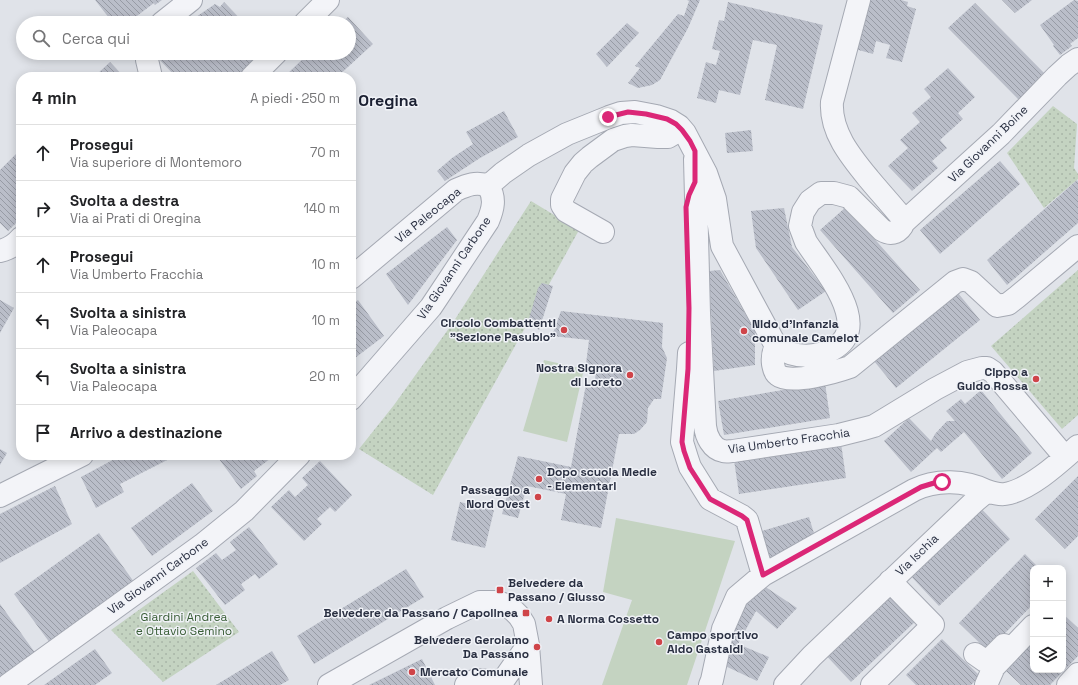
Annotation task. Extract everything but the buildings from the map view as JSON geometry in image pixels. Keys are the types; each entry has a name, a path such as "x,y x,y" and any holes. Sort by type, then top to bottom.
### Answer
{"street":[{"path":"171,16 191,0"},
{"path":"312,16 328,0"},
{"path":"859,0 832,102 832,115 839,137 852,158 904,222"},
{"path":"147,60 150,72"},
{"path":"257,72 269,60"},
{"name":"Via Giovanni Boine","path":"776,346 795,355 818,354 829,351 842,342 847,335 849,328 849,317 845,302 802,235 800,226 801,219 810,201 821,193 841,194 849,197 882,230 888,233 895,233 902,227 904,222 1002,134 1075,63"},
{"path":"488,186 529,154 582,127 615,115 628,112 646,114 667,119 679,126 695,151 706,174 715,199 722,246 776,346 773,360 774,370 778,376 785,378 810,378 850,367 955,282 963,280 971,282 997,306 1008,304 1078,246"},
{"path":"603,232 566,211 562,205 562,199 575,172 590,157 613,140 632,135 668,137 673,134 679,126"},
{"name":"Via Umberto Fracchia","path":"695,151 699,313 705,426 709,440 718,449 723,451 734,451 839,435 874,426 935,389 972,370 986,368 993,372 1072,452"},
{"path":"695,182 689,195 686,207 689,308 688,369 682,442 690,468 710,499 747,520 763,575"},
{"name":"Via Paleocapa","path":"356,274 456,190 473,183 488,186"},
{"name":"Via Giovanni Carbone","path":"356,393 431,307 488,221 491,213 493,196 488,186"},
{"path":"0,251 7,250 16,244"},
{"path":"710,685 723,629 737,597 763,575 914,490 927,485 942,482 958,483 980,488 995,494 1006,494 1027,486 1072,452"},
{"name":"Via Giovanni Carbone","path":"8,685 202,545 244,511 294,460"},
{"path":"0,496 50,462"},
{"name":"Via Ischia","path":"798,680 890,581 957,517 987,491"},
{"path":"872,685 933,625 890,581"},
{"path":"330,685 448,618 480,602 497,602 506,605 519,616 524,624 528,645 531,685"},
{"path":"975,654 985,662 1024,625 1030,624"},
{"path":"986,685 994,667 1030,628"},
{"path":"466,685 476,680 501,684 528,645"},
{"path":"1068,685 1078,674"}],"green space":[{"path":"1053,106 1077,124 1074,168 1078,174 1078,179 1044,208 1007,153"},
{"path":"531,201 579,230 433,495 359,449 394,405 452,324"},
{"path":"1078,270 1078,415 1062,429 991,346"},
{"path":"544,360 584,369 567,442 523,431"},
{"name":"Campo sportivo Aldo Gastaldi","path":"616,518 735,541 687,685 602,685 632,600 603,592"},
{"name":"Giardini Andrea e Ottavio Semino","path":"193,571 239,632 163,682 111,630"}],"place":[{"name":"Circolo Combattenti \"Sezione Pasubio\"","path":"564,330"},
{"name":"Nido d'infanzia comunale Camelot","path":"744,331"},
{"name":"Nostra Signora di Loreto","path":"630,375"},
{"name":"Cippo a Guido Rossa","path":"1036,379"},
{"name":"Dopo scuola Medie - Elementari","path":"539,479"},
{"name":"Passaggio a Nord Ovest","path":"538,497"},
{"name":"Belvedere da Passano / Giusso","path":"500,590"},
{"name":"Belvedere da Passano / Capolinea","path":"526,613"},
{"name":"A Norma Cossetto","path":"549,619"},
{"name":"Campo sportivo Aldo Gastaldi","path":"659,642"},
{"name":"Belvedere Gerolamo Da Passano","path":"537,647"},
{"name":"Mercato Comunale","path":"412,672"}],"district":[{"name":"Oregina","path":"388,100"}],"route":[{"path":"608,117 622,113 635,112 667,119 679,126 695,151 695,182 689,195 686,207 689,308 688,369 682,442 690,468 710,499 747,520 763,575 805,553 921,487 942,482"}]}
